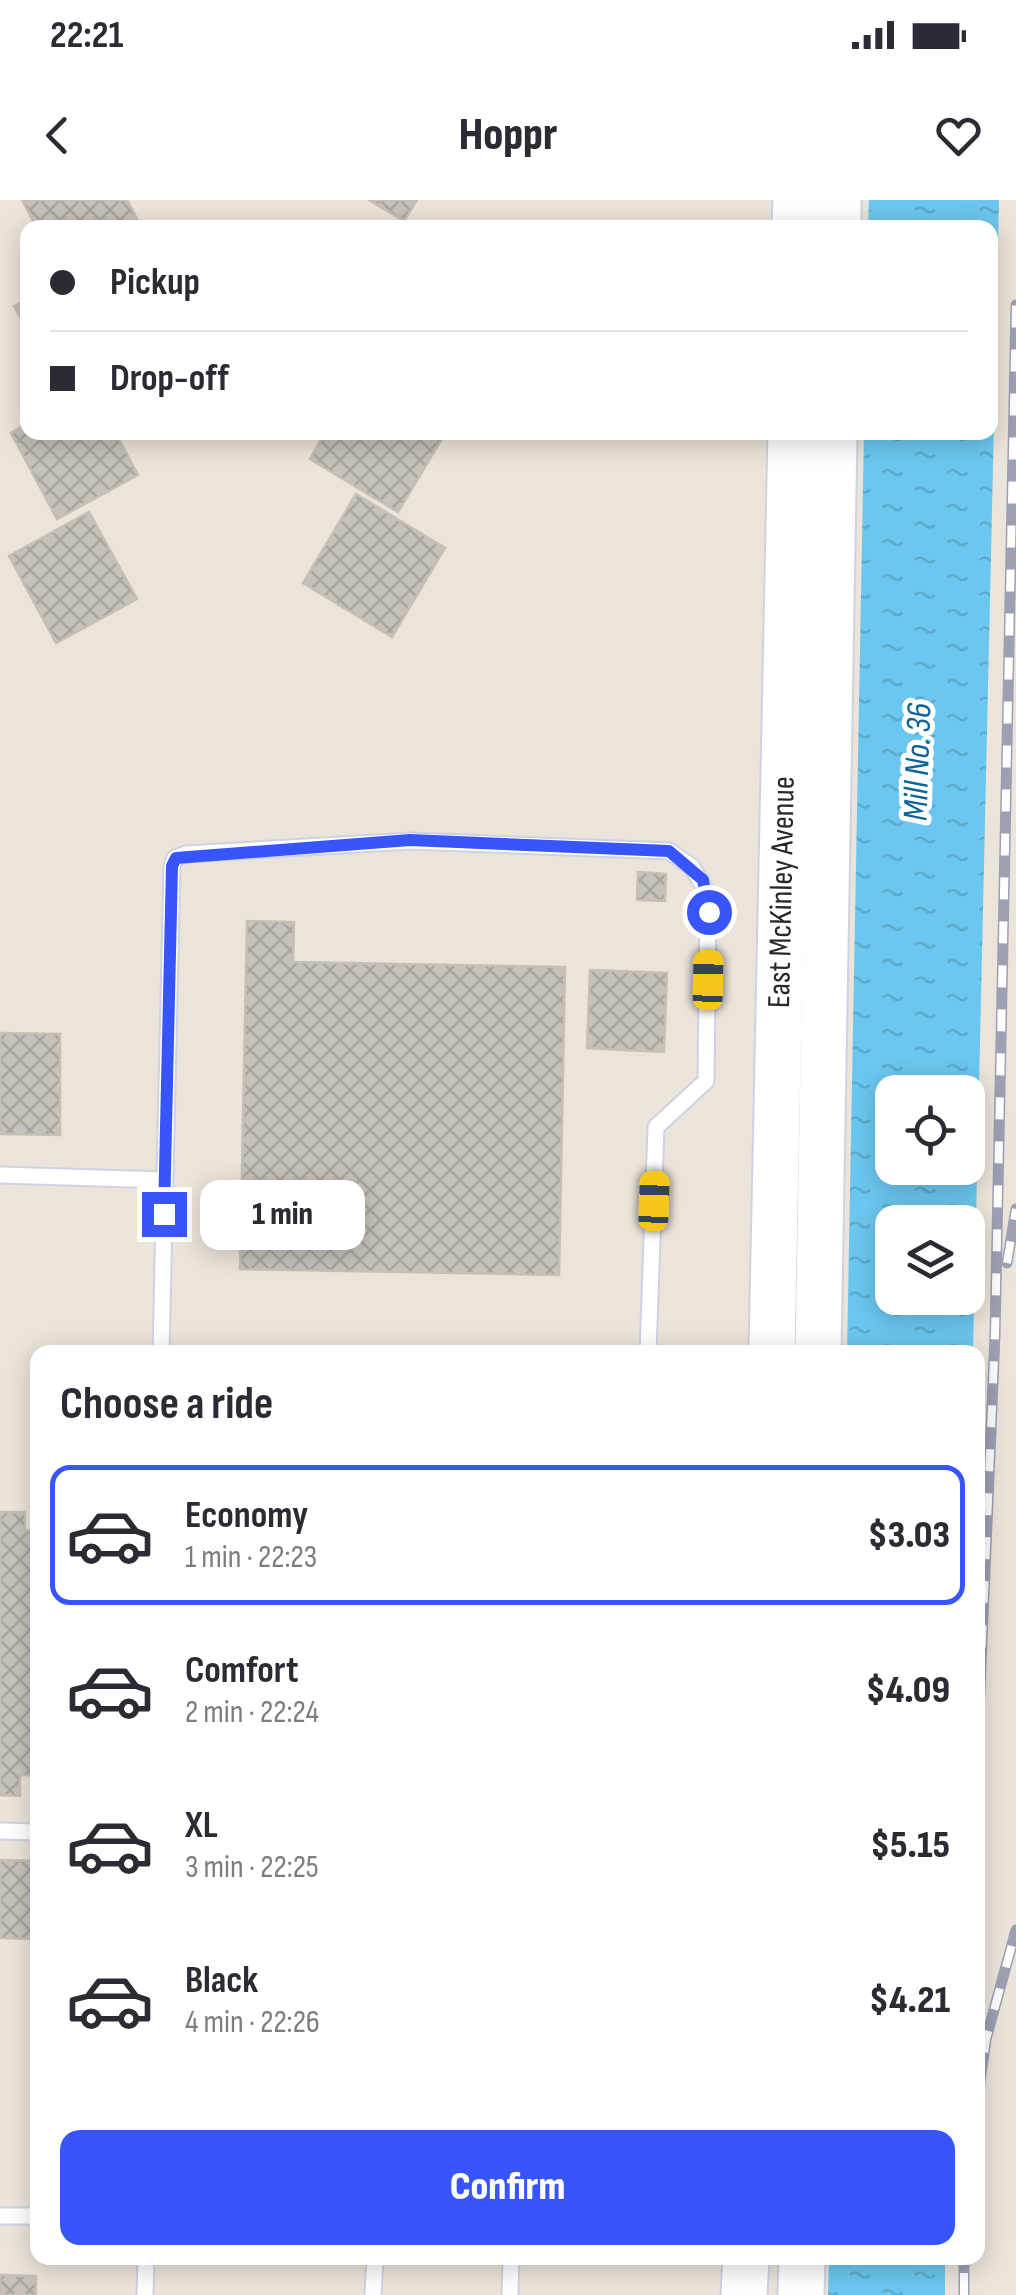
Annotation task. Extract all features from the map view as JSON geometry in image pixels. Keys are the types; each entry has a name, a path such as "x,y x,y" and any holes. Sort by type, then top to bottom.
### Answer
{"main road":[{"name":"East McKinley Avenue","path":"772,1345 791,440"},
{"name":"East McKinley Avenue","path":"818,1345 834,440"},
{"path":"744,2295 746,2265"},
{"path":"801,2295 802,2265"}],"lane":[{"path":"162,1345 172,866 176,858 410,840 669,851 692,867 708,894 706,1080 656,1128 648,1345"},
{"path":"0,1175 164,1180"},
{"path":"0,1831 30,1832"},
{"path":"0,2216 30,2216"},
{"path":"145,2295 146,2265"},
{"path":"374,2295 375,2265"},
{"path":"510,2265 510,2295"}],"water":[{"path":"869,200 999,200 998,244 998,220 868,220"},
{"name":"Mill No. 36","path":"864,440 994,440 979,1075 875,1075 875,1185 977,1185 976,1205 875,1205 875,1315 974,1315 973,1345 847,1345"},
{"path":"829,2265 945,2265 945,2295 828,2295"}],"building":[{"path":"22,200 127,200 138,220 33,220"},
{"path":"369,200 417,200 402,220"},
{"path":"20,428 20,440 119,440 138,475 57,519 11,433"},
{"path":"321,440 441,440 398,512 310,459"},
{"path":"356,494 445,548 392,637 303,583"},
{"path":"89,512 137,599 56,643 9,556"},
{"path":"638,872 666,874 665,901 637,900"},
{"path":"247,921 294,922 293,962 565,967 559,1275 240,1269"},
{"path":"590,970 667,973 664,1052 587,1048"},
{"path":"0,1033 60,1034 60,1135 0,1134"},
{"path":"0,1512 25,1512 25,1530 30,1530 30,1776 20,1775 20,1796 0,1795"},
{"path":"0,1860 30,1861 30,1939 0,1938"},
{"path":"0,2275 36,2276 36,2295 0,2295"}],"railway":[{"path":"985,1570 995,1335 1016,305"},
{"path":"1007,1263 1016,1209"},
{"path":"985,2046 1016,1930"},
{"path":"964,2265 964,2295"}],"route":[{"path":"164,1214 172,866 176,858 186,854 410,840 669,851 703,880 709,912"}]}
